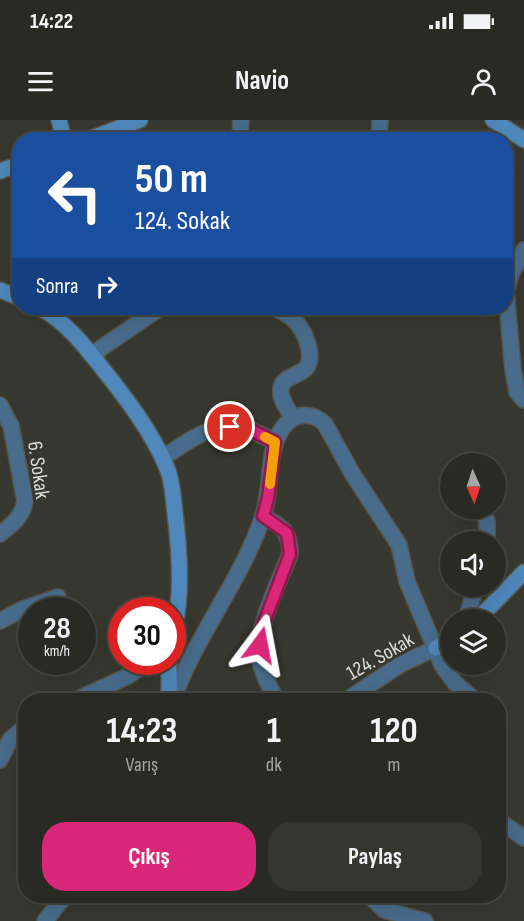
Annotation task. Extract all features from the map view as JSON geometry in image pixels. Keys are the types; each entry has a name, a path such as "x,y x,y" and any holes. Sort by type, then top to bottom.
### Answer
{"street":[{"path":"108,132 140,120"},
{"path":"494,120 512,132"},
{"path":"513,270 524,250"},
{"path":"51,315 92,355 130,405 163,458 171,482 178,542 180,597"},
{"path":"92,355 150,315"},
{"path":"286,315 294,320 301,329 309,354 305,369 283,382 281,388 281,397 293,418"},
{"path":"508,315 517,393 524,400"},
{"name":"6. Sokak","path":"0,405 10,426 26,501 18,520 0,534"},
{"path":"174,693 237,576 263,516 268,498 275,442 285,424 293,418 307,414 326,424 359,484 396,540 410,589 447,675 467,693"},
{"path":"163,458 205,432 218,429 242,428 275,442"},
{"path":"263,516 287,533 290,545 290,554 263,625 260,645 260,660 273,693"},
{"path":"488,609 524,572"},
{"path":"0,621 18,612"},
{"path":"436,648 440,646"},
{"name":"124. Sokak","path":"358,693 401,664 436,648"},
{"path":"91,693 129,675"},
{"path":"170,675 171,693"},
{"path":"0,760 10,740 18,733"},
{"path":"506,826 524,838"},
{"path":"45,921 59,903"},
{"path":"377,903 384,910 425,921"}],"slow traffic":[{"path":"265,437 275,442 270,484"}],"route":[{"path":"230,427 253,431 275,442 268,498 263,516 287,533 290,545 290,554 263,625 260,645"}]}
